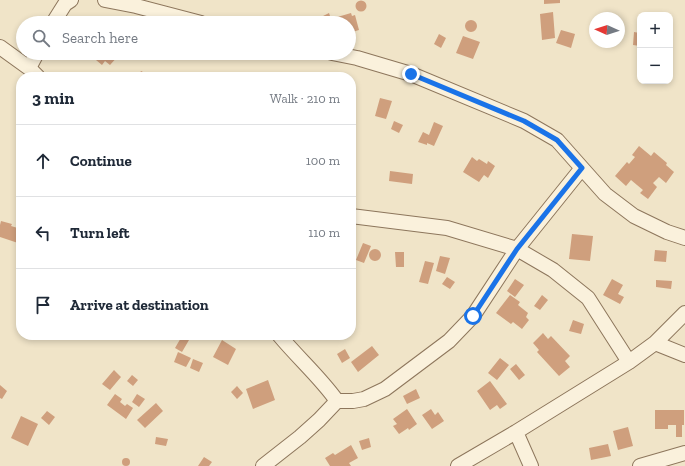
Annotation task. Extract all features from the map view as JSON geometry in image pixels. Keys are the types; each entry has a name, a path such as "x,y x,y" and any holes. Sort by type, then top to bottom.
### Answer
{"street":[{"path":"57,16 65,4 71,0"},
{"path":"105,0 174,16"},
{"path":"0,47 16,59"},
{"path":"356,58 411,74 524,121 557,140 605,194 634,216 667,232 685,238"},
{"path":"18,60 34,72 36,60"},
{"path":"263,466 300,438 337,401 364,399 385,389 449,341 473,316 517,249 582,168"},
{"path":"356,217 447,228 517,249 553,270 588,298 629,362"},
{"path":"458,466 629,362 655,343 685,313"},
{"path":"284,340 337,401"},
{"path":"655,343 685,355"},
{"path":"516,432 531,466"},
{"path":"640,466 685,453"}],"building":[{"path":"361,0 365,2 367,6 365,10 361,12 357,10 355,6 357,2"},
{"path":"544,0 560,0 560,3 544,4"},
{"path":"553,12 555,38 542,40 540,14"},
{"path":"329,13 330,16 323,16"},
{"path":"351,13 352,16 341,16"},
{"path":"356,19 359,30 356,31"},
{"path":"473,20 476,21 476,31 469,32 466,31 465,24 466,21"},
{"path":"561,30 575,34 571,48 556,43"},
{"path":"634,32 637,32 637,46 633,45"},
{"path":"439,34 446,38 441,48 434,44"},
{"path":"463,36 480,42 473,59 456,53"},
{"path":"96,60 114,60 110,65 105,61 102,65"},
{"path":"380,98 392,101 386,119 375,116"},
{"path":"394,121 403,125 399,133 391,129"},
{"path":"434,122 443,126 434,146 427,143 427,145 418,142 423,132 429,135"},
{"path":"639,146 651,156 654,152 667,163 666,165 674,172 666,183 659,177 653,183 657,187 648,199 640,193 643,190 631,180 626,186 615,176 627,162 629,164 635,157 632,155"},
{"path":"472,157 477,161 479,159 487,164 488,161 495,166 488,178 484,175 479,182 463,172"},
{"path":"390,171 413,174 412,184 389,181"},
{"path":"1,221 12,224 11,226 16,228 16,242 0,237"},
{"path":"572,234 593,236 590,261 569,259"},
{"path":"363,243 371,246 364,263 356,260"},
{"path":"375,249 379,251 381,255 379,259 375,261 371,259 369,255 371,251"},
{"path":"655,250 667,251 666,262 654,261"},
{"path":"395,252 404,252 404,267 396,267"},
{"path":"440,256 450,258 445,274 436,271"},
{"path":"425,261 434,263 428,284 419,282"},
{"path":"447,277 455,282 450,289 442,284"},
{"path":"515,279 524,285 515,297 507,291"},
{"path":"612,279 623,285 618,294 624,297 620,304 603,295"},
{"path":"656,280 672,281 671,289 656,287"},
{"path":"510,295 520,302 518,305 528,313 526,317 529,320 522,329 513,322 511,324 496,313"},
{"path":"542,295 548,300 540,310 534,306"},
{"path":"573,320 584,324 581,334 569,331"},
{"path":"543,333 548,339 551,336 570,356 565,361 570,367 559,376 537,352 539,350 533,343"},
{"path":"180,340 189,340 182,352 175,348"},
{"path":"222,340 236,349 228,365 213,357"},
{"path":"372,346 379,355 358,372 351,362"},
{"path":"345,349 350,358 342,363 337,354"},
{"path":"178,352 191,358 186,367 174,362"},
{"path":"500,358 509,365 497,380 488,373"},
{"path":"193,359 203,363 199,372 190,368"},
{"path":"516,364 525,375 519,380 510,369"},
{"path":"114,370 121,377 110,390 102,384"},
{"path":"132,375 138,380 133,386 127,381"},
{"path":"268,380 275,400 253,409 246,389"},
{"path":"490,381 507,404 500,409 497,405 490,410 477,391"},
{"path":"0,385 7,391 2,399 0,398"},
{"path":"237,386 243,393 237,399 231,392"},
{"path":"416,389 420,398 407,404 403,396"},
{"path":"115,394 122,399 120,402 125,406 127,404 133,408 126,419 107,405"},
{"path":"137,394 145,399 139,407 132,402"},
{"path":"156,403 163,411 145,428 137,420"},
{"path":"407,409 417,424 409,430 408,428 399,434 393,426 397,424 393,419"},
{"path":"431,409 435,415 438,412 444,421 432,429 422,415"},
{"path":"655,410 684,410 682,437 676,437 676,425 668,425 668,429 655,429"},
{"path":"47,411 55,417 49,425 41,418"},
{"path":"21,416 38,424 28,446 11,438"},
{"path":"628,427 633,446 618,450 613,431"},
{"path":"156,437 168,439 166,446 155,444"},
{"path":"369,438 371,447 362,450 359,441"},
{"path":"608,444 611,456 591,460 589,448"},
{"path":"351,445 358,458 349,463 351,466 330,466 325,458 333,453 335,455"},
{"path":"204,457 212,462 209,466 198,466"},
{"path":"126,458 129,459 129,465 126,466 123,465 122,462 123,459"}],"route":[{"path":"411,74 524,121 557,140 582,168 517,249 473,316"}]}
